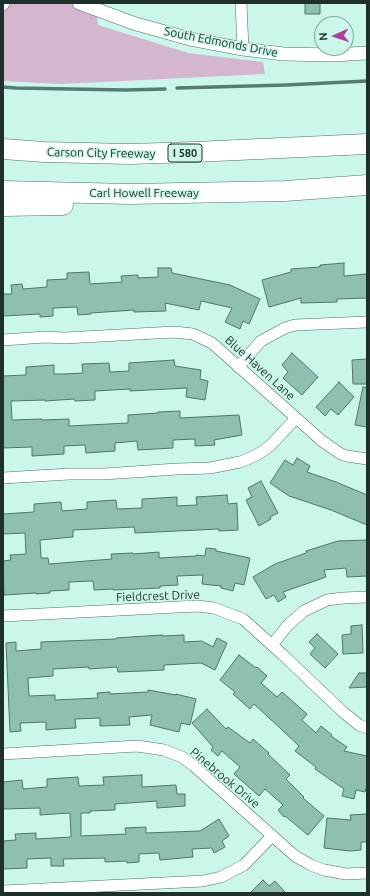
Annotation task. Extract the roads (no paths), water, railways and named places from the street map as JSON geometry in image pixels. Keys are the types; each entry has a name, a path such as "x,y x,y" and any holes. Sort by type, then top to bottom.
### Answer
{"highway":[{"path":"3,139 113,145 207,146 367,143"},
{"name":"Carson City Freeway","path":"3,149 44,152 128,154 367,143"},
{"path":"3,206 229,203 285,191 367,185"},
{"name":"Carl Howell Freeway","path":"3,190 130,194 285,191"}],"street":[{"name":"South Edmonds Drive","path":"79,3 132,24 190,39 243,49 284,54 333,55 367,53"},
{"path":"240,3 243,49"},
{"path":"238,367 261,342 285,328 295,325 367,322"},
{"name":"Blue Haven Lane","path":"3,340 174,332 193,334 212,343 322,441 341,454 367,459"},
{"path":"3,478 210,468 240,462 248,459 271,445 296,418"},
{"path":"272,645 288,625 304,611 327,600 367,597"},
{"name":"Fieldcrest Drive","path":"3,616 197,606 214,608 243,619 344,712 359,725 367,728"},
{"name":"Pinebrook Drive","path":"3,754 138,746 164,750 182,757 194,766 295,856 310,865 324,870 346,874 367,872"},
{"path":"3,891 203,881 221,877 244,865 272,836"}],"waterway":[{"path":"177,88 367,81"},
{"path":"3,87 126,90 165,89"}]}
